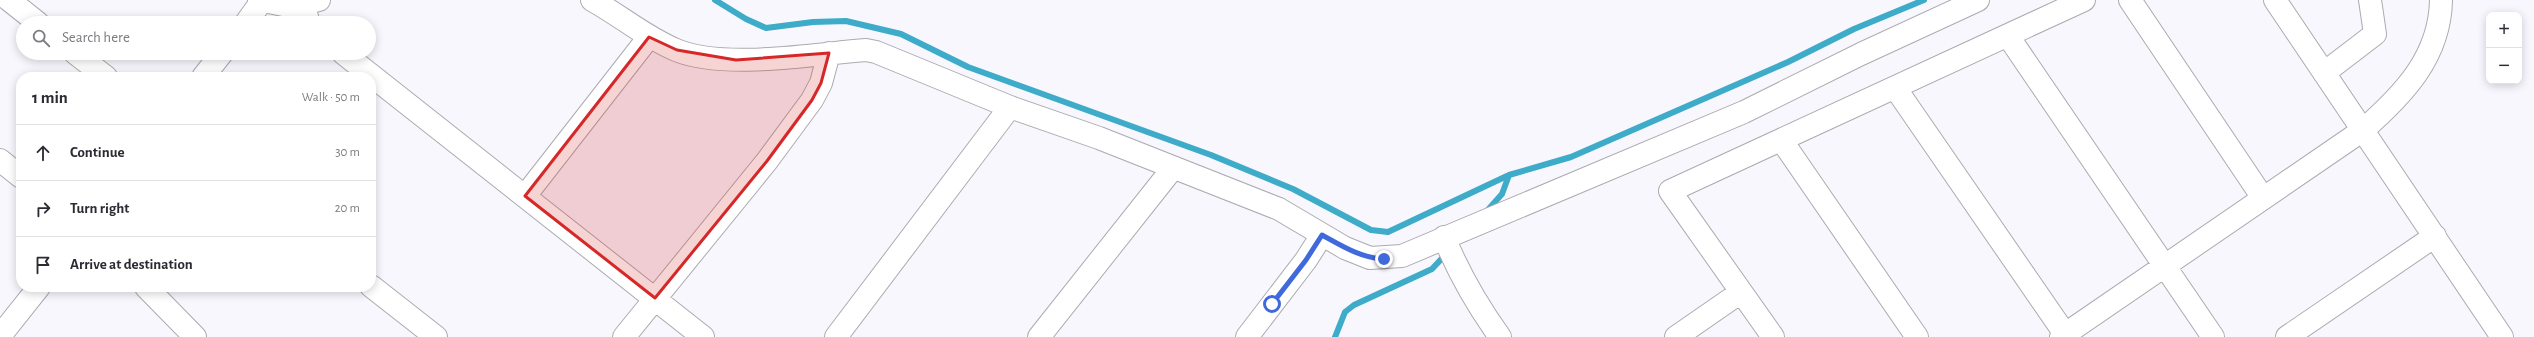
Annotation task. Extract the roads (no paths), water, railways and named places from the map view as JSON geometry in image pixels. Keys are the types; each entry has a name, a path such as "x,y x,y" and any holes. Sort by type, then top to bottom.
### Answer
{"street":[{"path":"9,0 29,16"},
{"path":"592,0 649,37 677,50 736,60 811,56 829,53 876,52 1010,106 1279,209 1345,248 1370,258 1384,259 1402,256 1444,237 1744,112 1861,54 1978,0"},
{"path":"1773,337 1670,191 1896,89 2084,0"},
{"path":"2130,0 2263,198"},
{"path":"2275,0 2502,337"},
{"path":"2324,73 2375,34 2370,0"},
{"path":"1896,89 2063,336 2163,265 2363,130 2395,102 2416,77 2435,33 2441,0"},
{"path":"250,16 260,1 310,9"},
{"path":"2008,36 2213,337"},
{"path":"525,196 649,37"},
{"path":"624,337 767,161 812,100 821,83 829,53"},
{"path":"84,60 100,72"},
{"path":"208,72 217,60"},
{"path":"351,60 366,72"},
{"path":"376,80 703,337"},
{"path":"836,337 1010,106"},
{"path":"1782,141 1917,337"},
{"path":"0,160 16,173"},
{"path":"1039,337 1173,168"},
{"path":"1247,337 1306,260 1322,235"},
{"path":"2287,337 2435,236"},
{"path":"1444,237 1457,270 1478,307 1500,337"},
{"path":"376,290 436,337"},
{"path":"0,336 35,292"},
{"path":"151,292 195,337"},
{"path":"1676,337 1741,292"}],"waterway":[{"path":"715,0 746,19 766,28 813,22 846,21 901,34 968,67 1211,155 1293,189 1371,230 1388,232 1509,175 1571,157 1788,62 1854,29 1924,0"},
{"path":"1486,212 1502,194 1509,175"},
{"path":"1335,337 1345,312 1354,305 1432,269 1447,253"}]}
